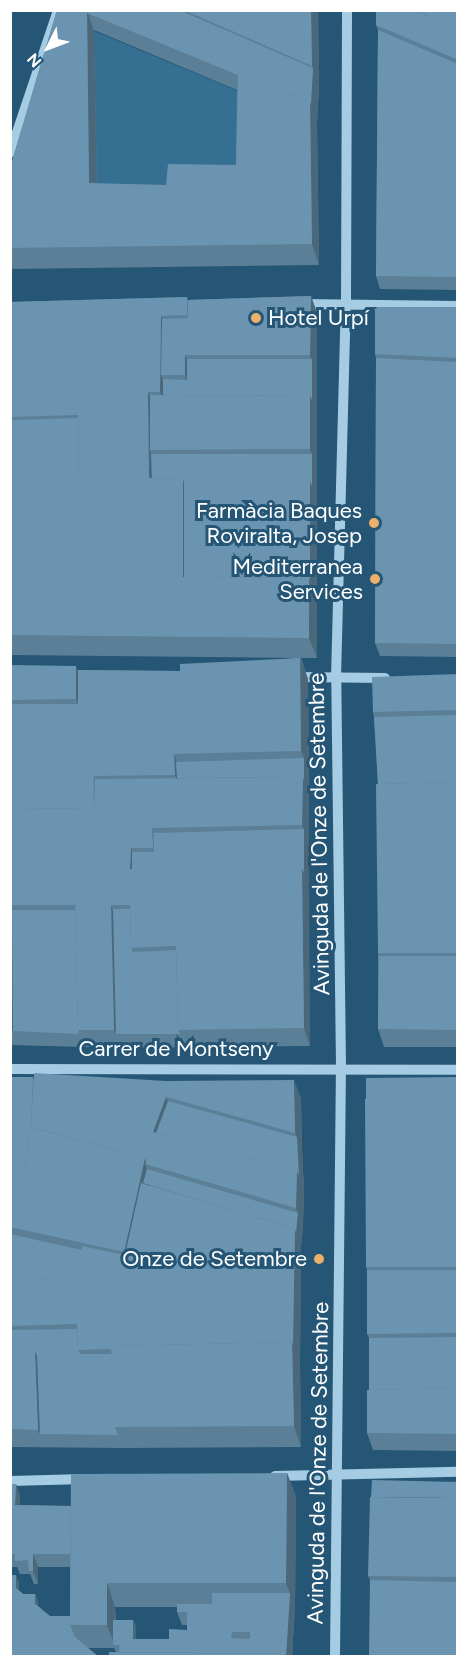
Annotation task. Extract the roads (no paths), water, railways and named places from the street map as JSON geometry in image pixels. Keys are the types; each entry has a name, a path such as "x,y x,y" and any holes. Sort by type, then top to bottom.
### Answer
{"street":[{"path":"10,153 58,10"},
{"name":"Avinguda de l'Onze de Setembre","path":"335,1656 339,1474 341,1067 336,678 346,302 347,10"},
{"path":"288,305 346,302 458,306"},
{"path":"278,676 402,678"},
{"name":"Carrer de Montseny","path":"10,1069 341,1067 458,1070"},
{"path":"257,1476 458,1472"},
{"path":"10,1481 93,1479"}],"place":[{"name":"Hotel Urpí","path":"256,318"},
{"name":"Farmàcia Baques Roviralta, Josep","path":"374,523"},
{"name":"Mediterranea Services","path":"375,579"},
{"name":"Onze de Setembre","path":"319,1259"}]}
